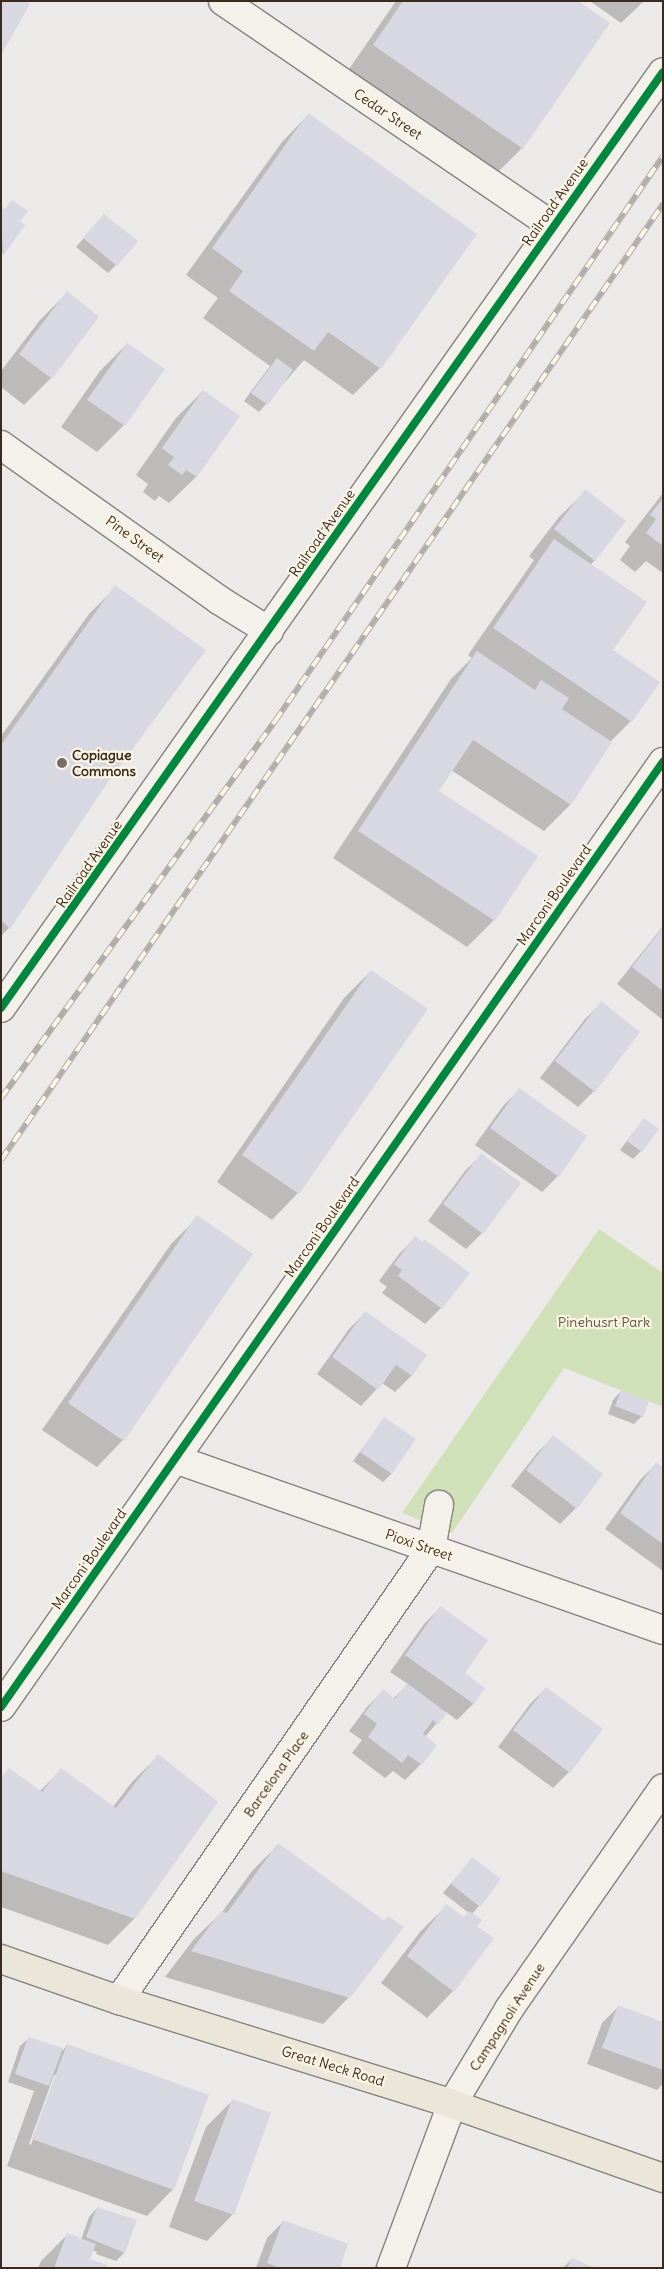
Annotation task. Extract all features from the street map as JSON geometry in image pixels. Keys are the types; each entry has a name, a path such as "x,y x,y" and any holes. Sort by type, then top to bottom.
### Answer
{"main road":[{"name":"Great Neck Road","path":"1,1959 120,2000 452,2104 663,2178"}],"street":[{"name":"Cedar Street","path":"223,1 553,226"},
{"name":"Railroad Avenue","path":"1,1008 270,631 663,72"},
{"name":"Pine Street","path":"1,445 219,600 270,631"},
{"name":"Marconi Boulevard","path":"1,1707 175,1459 655,791 663,762"},
{"name":"Pioxi Street","path":"175,1459 663,1630"},
{"path":"432,1549 439,1506"},
{"name":"Barcelona Place","path":"120,2000 432,1549"},
{"name":"Campagnoli Avenue","path":"391,2268 452,2104 509,2009 663,1788"}],"green space":[{"name":"Pinehusrt Park","path":"599,1229 663,1273 663,1407 564,1368 452,1533 402,1513"}],"building":[{"path":"1,1 25,1 30,4 1,55"},
{"path":"403,1 578,1 610,23 523,149 373,45"},
{"path":"308,113 477,234 381,369 328,332 314,351 229,291 243,271 212,248"},
{"path":"12,200 28,211 20,221 25,225 3,256 1,207 5,209"},
{"path":"104,214 138,241 117,266 83,238"},
{"path":"67,291 99,317 52,379 19,354"},
{"path":"127,343 165,369 125,426 87,400"},
{"path":"277,358 293,370 268,405 251,393"},
{"path":"203,390 240,416 197,477 186,470 182,475 168,465 174,457 162,448"},
{"path":"585,489 626,521 595,561 554,529"},
{"path":"663,498 663,546 646,533 656,519 650,515"},
{"path":"554,539 647,602 613,650 660,682 632,722 493,628"},
{"name":"Copiague Commons","path":"115,585 206,650 108,782 10,929 1,920 1,745"},
{"path":"477,651 535,690 541,680 569,698 562,709 612,742 571,805 473,740 439,791 538,856 495,921 358,831"},
{"path":"663,927 663,991 632,967"},
{"path":"371,970 428,1009 299,1194 242,1155"},
{"path":"601,1001 640,1032 595,1092 555,1061"},
{"path":"519,1088 587,1136 559,1177 490,1128"},
{"path":"644,1118 659,1129 642,1152 627,1141"},
{"path":"481,1153 521,1183 483,1234 443,1204"},
{"path":"197,1215 253,1254 124,1441 68,1403"},
{"path":"415,1236 423,1242 424,1239 470,1273 442,1309 398,1276 402,1270 394,1264"},
{"path":"365,1311 427,1355 412,1376 396,1365 378,1390 332,1357"},
{"path":"621,1390 649,1401 643,1417 615,1406"},
{"path":"384,1417 416,1439 392,1474 360,1452"},
{"path":"553,1435 603,1474 577,1509 526,1470"},
{"path":"656,1462 663,1467 663,1544 620,1513"},
{"path":"440,1606 488,1640 465,1673 485,1688 474,1704 405,1655"},
{"path":"407,1683 447,1713 438,1725 433,1720 423,1734 437,1745 422,1765 408,1755 402,1763 368,1737 377,1724 364,1714 383,1689 395,1699"},
{"path":"546,1687 603,1729 570,1773 513,1730"},
{"path":"158,1754 218,1802 135,1919 1,1871 1,1778 9,1768 42,1792 61,1768 116,1808"},
{"path":"278,1843 385,1921 388,1916 404,1927 350,1998 191,1951 221,1911 227,1913"},
{"path":"472,1857 501,1879 480,1907 451,1884"},
{"path":"446,1904 464,1917 469,1911 482,1920 477,1926 494,1938 454,1992 407,1956"},
{"path":"618,2005 663,2022 663,2070 602,2048"},
{"path":"28,2037 63,2048 49,2086 15,2074"},
{"path":"67,2044 209,2095 174,2190 32,2139"},
{"path":"232,2099 271,2113 234,2215 194,2201"},
{"path":"97,2207 137,2220 125,2253 86,2237"},
{"path":"283,2220 348,2244 340,2268 280,2268 267,2263"},
{"path":"67,2233 96,2244 90,2259 107,2265 106,2268 54,2268"},
{"path":"572,2258 595,2268 567,2268"}],"railway":[{"path":"1,1098 275,721 663,156"},
{"path":"1,1160 663,204"}],"cycle path":[{"path":"1,1008 663,72"},
{"path":"1,1707 663,762"}],"place":[{"name":"Copiague Commons","path":"62,763"}]}
